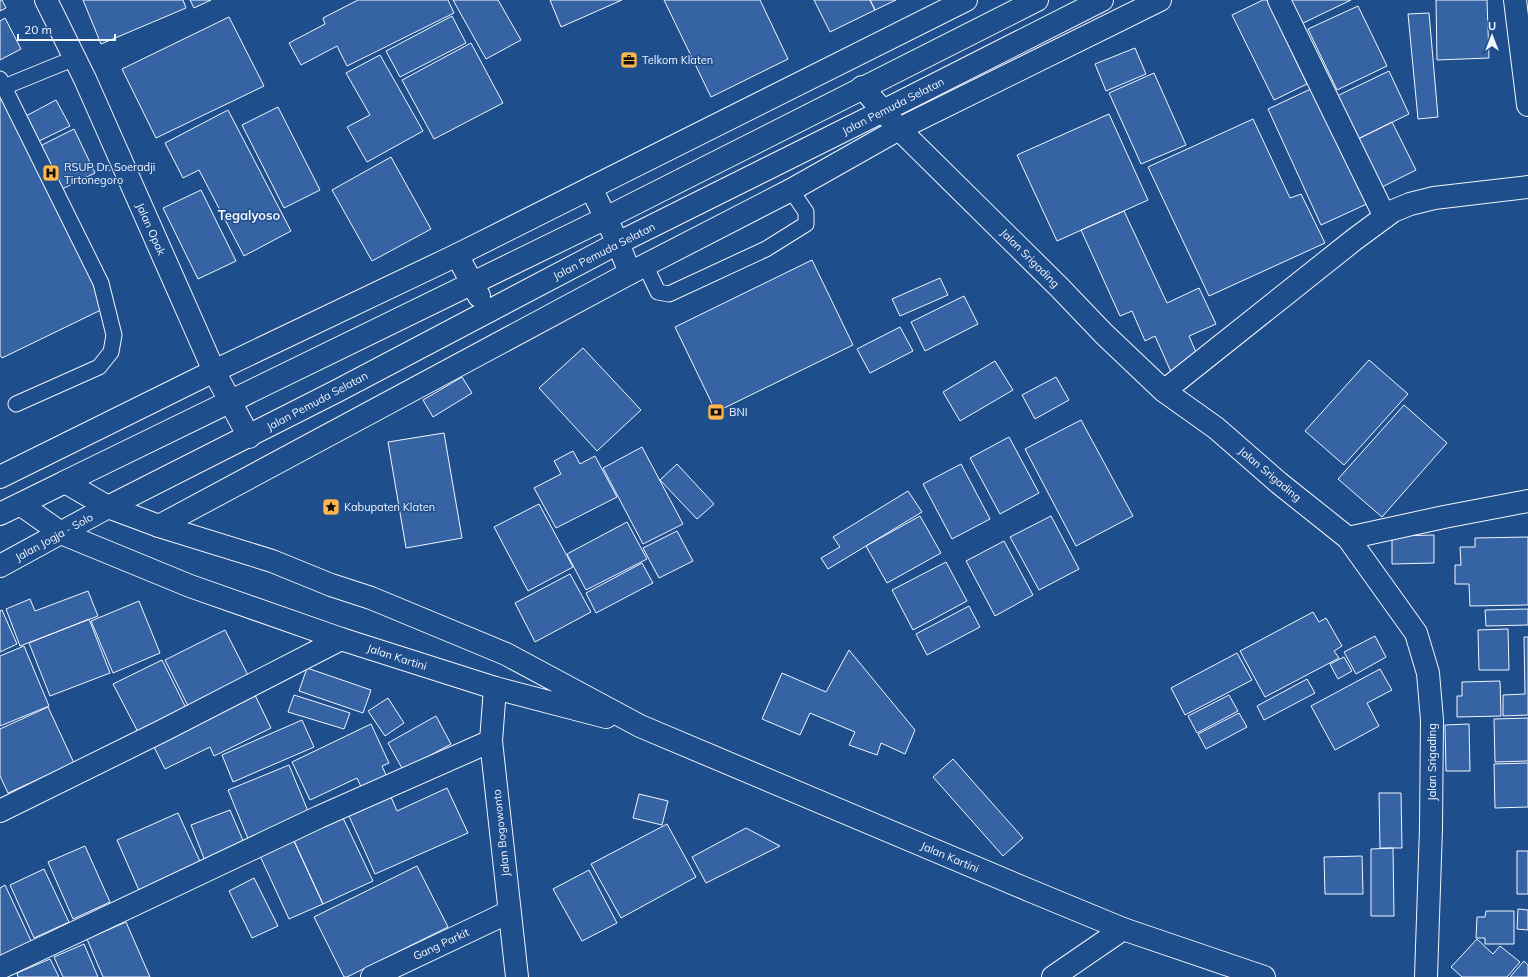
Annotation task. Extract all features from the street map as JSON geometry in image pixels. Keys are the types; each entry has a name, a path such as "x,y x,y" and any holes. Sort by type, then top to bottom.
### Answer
{"main road":[{"name":"Jalan Opak","path":"46,0 75,58 214,371 249,437"},
{"path":"0,477 214,371 456,255 966,0"},
{"path":"0,514 606,218 862,87 1037,0"},
{"name":"Jalan Pemuda Selatan","path":"108,508 249,437 618,242 883,111 1102,0"},
{"path":"160,526 637,269 791,190 899,129 1160,0"},
{"path":"1280,0 1385,217"},
{"path":"1515,0 1528,105"},
{"name":"Jalan Srigading","path":"862,87 899,129 1060,288 1104,334 1164,391 1216,428 1280,483 1348,538 1416,633 1428,673 1432,720 1432,828 1426,977"},
{"path":"1164,391 1355,239 1393,211 1410,204 1428,200 1528,186"},
{"path":"591,188 618,242 637,269"},
{"path":"456,255 487,312"},
{"name":"Jalan Kartini","path":"65,482 108,508 272,561 331,585 371,598 506,654 640,726 1123,929 1264,977"},
{"path":"1348,538 1444,517 1528,501"},
{"name":"Jalan Kartini","path":"20,504 61,533 190,586 341,639 495,688 640,726"},
{"name":"Jalan Jogja - Solo","path":"0,566 108,508"},
{"path":"0,811 164,730 341,639"},
{"name":"Jalan Bogowonto","path":"495,688 491,741 517,977"},
{"path":"0,968 319,817 491,741"},
{"name":"Gang Parkit","path":"372,977 509,912"},
{"path":"1053,977 1123,929"}],"lane":[{"path":"16,404 99,367 111,352 114,335 102,283 2,83 75,58"},
{"path":"637,269 658,292 669,294 766,249 806,224 806,212 791,190"}],"building":[{"path":"0,0 2,0 6,8 0,11"},
{"path":"83,0 183,0 186,8 101,44"},
{"path":"190,0 211,0 194,8"},
{"path":"358,0 448,0 454,13 347,66 337,46 301,65 289,43 325,24 323,18"},
{"path":"453,0 498,0 521,40 486,59"},
{"path":"550,0 622,0 561,27"},
{"path":"664,0 760,0 788,59 711,97"},
{"path":"814,0 870,0 875,10 830,32"},
{"path":"870,0 896,0 875,10"},
{"path":"1263,0 1267,0 1307,84 1274,100 1232,15"},
{"path":"1287,0 1351,0 1299,25"},
{"path":"1436,0 1487,0 1489,58 1437,60"},
{"path":"1358,6 1387,66 1337,90 1308,29"},
{"path":"1429,13 1438,117 1418,119 1408,14"},
{"path":"452,16 466,43 400,77 386,51"},
{"path":"229,17 264,86 156,138 122,69"},
{"path":"5,18 21,49 0,60 0,21"},
{"path":"471,43 503,103 434,139 402,80"},
{"path":"1135,48 1146,74 1106,91 1095,64"},
{"path":"380,55 423,131 367,162 347,127 370,115 346,73"},
{"path":"1389,71 1409,114 1358,139 1337,96"},
{"path":"1154,73 1186,145 1141,164 1109,93"},
{"path":"1315,87 1369,203 1321,225 1268,109"},
{"path":"2,99 105,308 2,358 0,355 0,100"},
{"path":"56,100 70,126 37,142 24,117"},
{"path":"278,107 320,190 284,208 242,125"},
{"path":"228,110 291,231 244,256 199,170 183,178 165,143"},
{"path":"1109,114 1148,200 1057,241 1017,155"},
{"path":"1253,119 1290,198 1301,194 1325,243 1209,296 1148,167"},
{"path":"1392,122 1416,170 1382,187 1358,139"},
{"path":"74,129 95,173 60,190 38,147"},
{"path":"391,157 431,229 372,261 332,190"},
{"path":"201,190 236,261 198,279 163,208"},
{"path":"1124,211 1167,303 1199,288 1216,324 1189,336 1199,359 1171,372 1155,336 1145,341 1132,311 1120,316 1081,230"},
{"path":"812,260 853,345 716,412 675,327"},
{"path":"940,278 948,295 900,316 892,299"},
{"path":"964,296 978,324 925,351 911,322"},
{"path":"900,327 913,351 870,373 857,349"},
{"path":"583,348 641,410 597,451 539,388"},
{"path":"1369,360 1408,394 1344,465 1305,431"},
{"path":"995,361 1013,390 960,421 943,392"},
{"path":"462,377 472,393 433,417 423,400"},
{"path":"1056,377 1069,400 1035,419 1022,395"},
{"path":"1404,405 1447,443 1382,517 1338,479"},
{"path":"1081,420 1133,516 1076,546 1025,449"},
{"path":"444,433 462,538 406,548 388,442"},
{"path":"1009,437 1039,493 1000,514 970,458"},
{"path":"642,447 683,524 643,544 603,468"},
{"path":"573,451 580,464 595,456 617,497 556,528 534,488 561,474 554,461"},
{"path":"677,464 714,504 697,519 660,480"},
{"path":"961,464 990,519 952,539 923,484"},
{"path":"908,491 922,512 828,569 821,558 840,547 833,537"},
{"path":"539,504 573,567 528,591 494,527"},
{"path":"920,516 941,553 887,583 866,546"},
{"path":"1051,516 1079,569 1039,590 1010,537"},
{"path":"627,522 647,559 586,590 567,554"},
{"path":"677,531 693,561 659,578 643,548"},
{"path":"1434,535 1434,563 1392,564 1392,536"},
{"path":"1528,537 1528,605 1470,606 1469,584 1455,584 1455,565 1461,565 1460,547 1475,547 1475,538"},
{"path":"1004,541 1033,595 995,616 966,561"},
{"path":"946,562 967,601 913,630 892,590"},
{"path":"642,563 653,583 596,613 586,593"},
{"path":"570,574 591,612 535,642 515,603"},
{"path":"88,591 98,616 20,646 6,609 30,599 35,611"},
{"path":"139,601 160,653 113,673 91,621"},
{"path":"969,606 980,627 927,655 916,634"},
{"path":"1528,609 1528,625 1486,626 1485,610"},
{"path":"2,610 17,644 0,652 0,611"},
{"path":"1313,612 1319,622 1326,618 1342,646 1334,651 1339,658 1265,697 1240,651"},
{"path":"89,619 110,673 50,696 29,643"},
{"path":"1508,629 1509,670 1479,670 1478,630"},
{"path":"225,630 251,681 191,712 165,660"},
{"path":"1375,636 1386,657 1356,674 1344,652"},
{"path":"1524,637 1528,637 1528,715 1503,716 1503,695 1525,694"},
{"path":"24,646 49,706 0,726 0,656"},
{"path":"849,650 915,730 905,754 881,743 877,755 849,745 855,732 810,713 800,735 762,719 782,673 826,692"},
{"path":"1237,653 1252,680 1185,715 1171,688"},
{"path":"1344,657 1352,671 1338,679 1330,664"},
{"path":"162,660 188,712 140,736 113,684"},
{"path":"307,668 371,690 363,713 299,691"},
{"path":"1380,669 1392,690 1367,703 1379,726 1335,750 1311,706"},
{"path":"1307,679 1315,693 1264,720 1257,706"},
{"path":"1500,681 1501,716 1457,717 1457,696 1462,696 1462,682"},
{"path":"252,689 271,728 214,756 210,747 165,769 150,739"},
{"path":"294,695 350,713 344,729 288,712"},
{"path":"1229,695 1238,711 1197,733 1188,716"},
{"path":"388,698 404,723 385,736 368,711"},
{"path":"48,707 74,763 8,793 0,776 0,729"},
{"path":"1239,713 1247,727 1206,749 1198,734"},
{"path":"436,716 451,744 403,770 388,743"},
{"path":"1528,718 1528,761 1495,762 1494,719"},
{"path":"302,720 314,747 233,782 222,755"},
{"path":"371,724 389,763 382,766 387,777 362,789 357,778 310,800 292,762"},
{"path":"1469,724 1470,771 1446,771 1445,725"},
{"path":"953,759 1023,838 1003,856 933,777"},
{"path":"1528,763 1528,807 1495,808 1494,764"},
{"path":"289,765 310,816 249,841 228,790"},
{"path":"447,788 468,833 375,874 349,816 391,797 397,811"},
{"path":"1379,793 1401,793 1402,848 1380,848"},
{"path":"639,794 668,801 662,825 633,818"},
{"path":"230,810 247,850 207,866 191,825"},
{"path":"178,813 203,868 141,895 117,840"},
{"path":"343,818 373,881 323,904 294,841"},
{"path":"667,824 696,877 621,918 591,864"},
{"path":"746,828 780,846 706,883 692,857"},
{"path":"294,841 323,904 289,919 260,856"},
{"path":"85,846 110,902 73,919 48,862"},
{"path":"1393,848 1394,916 1371,916 1371,849"},
{"path":"1517,851 1528,851 1528,894 1517,894"},
{"path":"1362,856 1363,894 1325,894 1324,857"},
{"path":"417,866 448,927 347,977 344,977 314,917"},
{"path":"44,869 69,922 34,938 10,885"},
{"path":"589,870 617,923 582,941 553,889"},
{"path":"254,878 278,926 252,938 229,891"},
{"path":"5,885 33,945 0,961 0,888"},
{"path":"1518,909 1528,910 1528,930 1517,929"},
{"path":"1486,911 1514,911 1514,944 1485,944 1485,938 1476,938 1477,917 1485,917"},
{"path":"126,922 150,977 103,977 87,939"},
{"path":"1477,939 1493,954 1500,946 1520,962 1507,977 1462,977 1451,967"},
{"path":"84,944 98,977 63,977 54,957"},
{"path":"50,959 59,977 18,977 17,973"},
{"path":"1524,961 1528,965 1528,977 1510,977"}],"place":[{"name":"Telkom Klaten","path":"629,60"},
{"name":"RSUP Dr. Soeradji Tirtonegoro","path":"51,173"},
{"name":"BNI","path":"716,412"},
{"name":"Kabupaten Klaten","path":"331,507"}],"district":[{"name":"Tegalyoso","path":"249,215"}]}
